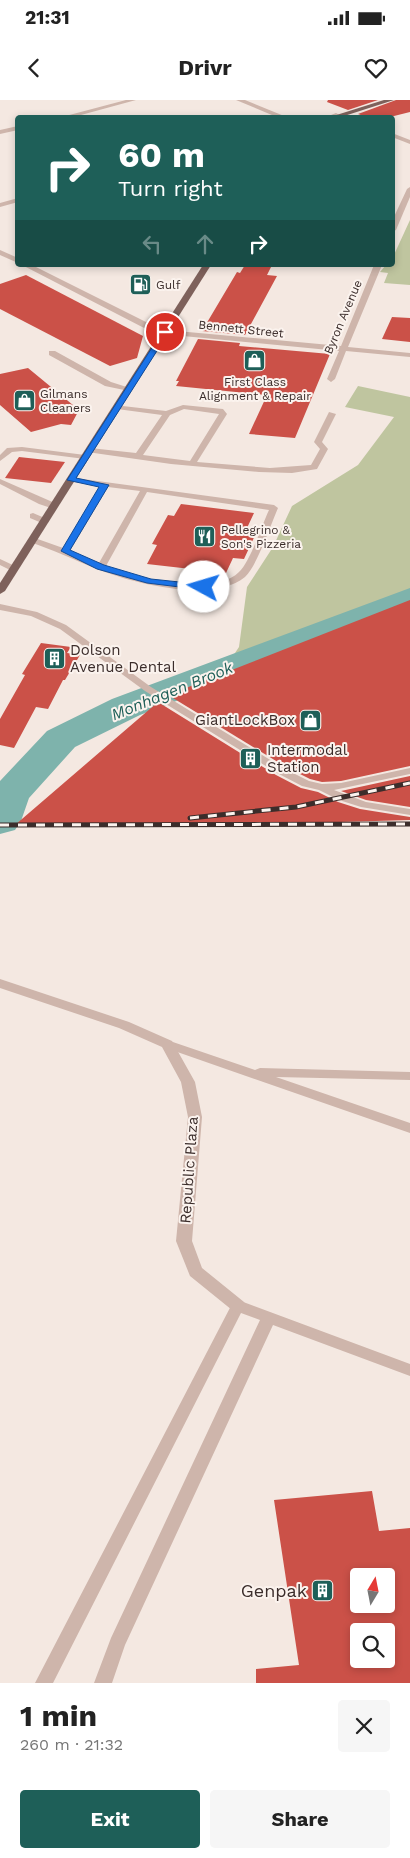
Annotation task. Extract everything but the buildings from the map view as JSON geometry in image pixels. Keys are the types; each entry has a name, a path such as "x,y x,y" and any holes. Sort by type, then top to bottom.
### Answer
{"main road":[{"path":"341,115 391,100"},
{"path":"0,591 206,267"}],"street":[{"path":"73,115 133,100"},
{"path":"240,100 278,115"},
{"path":"0,132 15,129"},
{"path":"395,136 410,142"},
{"path":"395,223 410,189"},
{"path":"0,205 15,201"},
{"path":"0,252 15,260"},
{"name":"Bennett Street","path":"30,267 151,328 165,332 410,355"},
{"name":"Byron Avenue","path":"331,379 377,267"},
{"path":"0,983 124,1025 167,1044"},
{"name":"Republic Plaza","path":"167,1044 188,1082 195,1117 184,1241 196,1272 238,1306"}],"lane":[{"path":"52,353 108,384 129,389"},
{"path":"117,407 167,413 183,407 220,411 223,414 192,464"},
{"path":"138,456 167,413"},
{"path":"0,459 10,450 22,449 138,456 192,464 276,472 314,467 324,449 318,442 332,414"},
{"path":"32,540 65,551 100,567 150,581 204,587 229,583 243,574 274,508 71,480"},
{"path":"0,481 54,506"},
{"path":"65,551 105,485"},
{"path":"100,567 144,491"},
{"path":"33,516 44,521"},
{"path":"0,562 14,569"},
{"path":"0,608 34,614 63,627 148,688 280,771 306,784 322,787 341,786 410,771"},
{"path":"322,787 340,798 361,805 410,812"},
{"path":"167,1044 410,1128"},
{"path":"246,1071 410,1076"},
{"path":"44,1683 238,1306 410,1370"},
{"path":"104,1683 117,1644 269,1317"}],"green space":[{"path":"410,220 410,285 384,283 388,273 380,272 384,267 395,267 395,253"},
{"path":"358,386 410,397 410,612 195,686 221,674 239,647 247,587 273,547 292,506 358,465 394,417 345,407"}],"waterway":[{"name":"Monhagen Brook","path":"0,821 10,795 61,739 126,707 410,599"}],"railway":[{"path":"190,818 296,807 410,783"},
{"path":"0,825 410,824"}],"place":[{"name":"Gulf","path":"140,285"},
{"name":"First Class Alignment & Repair","path":"255,361"},
{"name":"Gilmans Cleaners","path":"24,401"},
{"name":"Pellegrino & Son's Pizzeria","path":"205,537"},
{"name":"Dolson Avenue Dental","path":"54,659"},
{"name":"GiantLockBox","path":"311,720"},
{"name":"Intermodal Station","path":"251,759"},
{"name":"Genpak","path":"323,1590"}],"route":[{"path":"165,332 71,480 105,485 65,551 100,567 150,581 204,587"}]}
